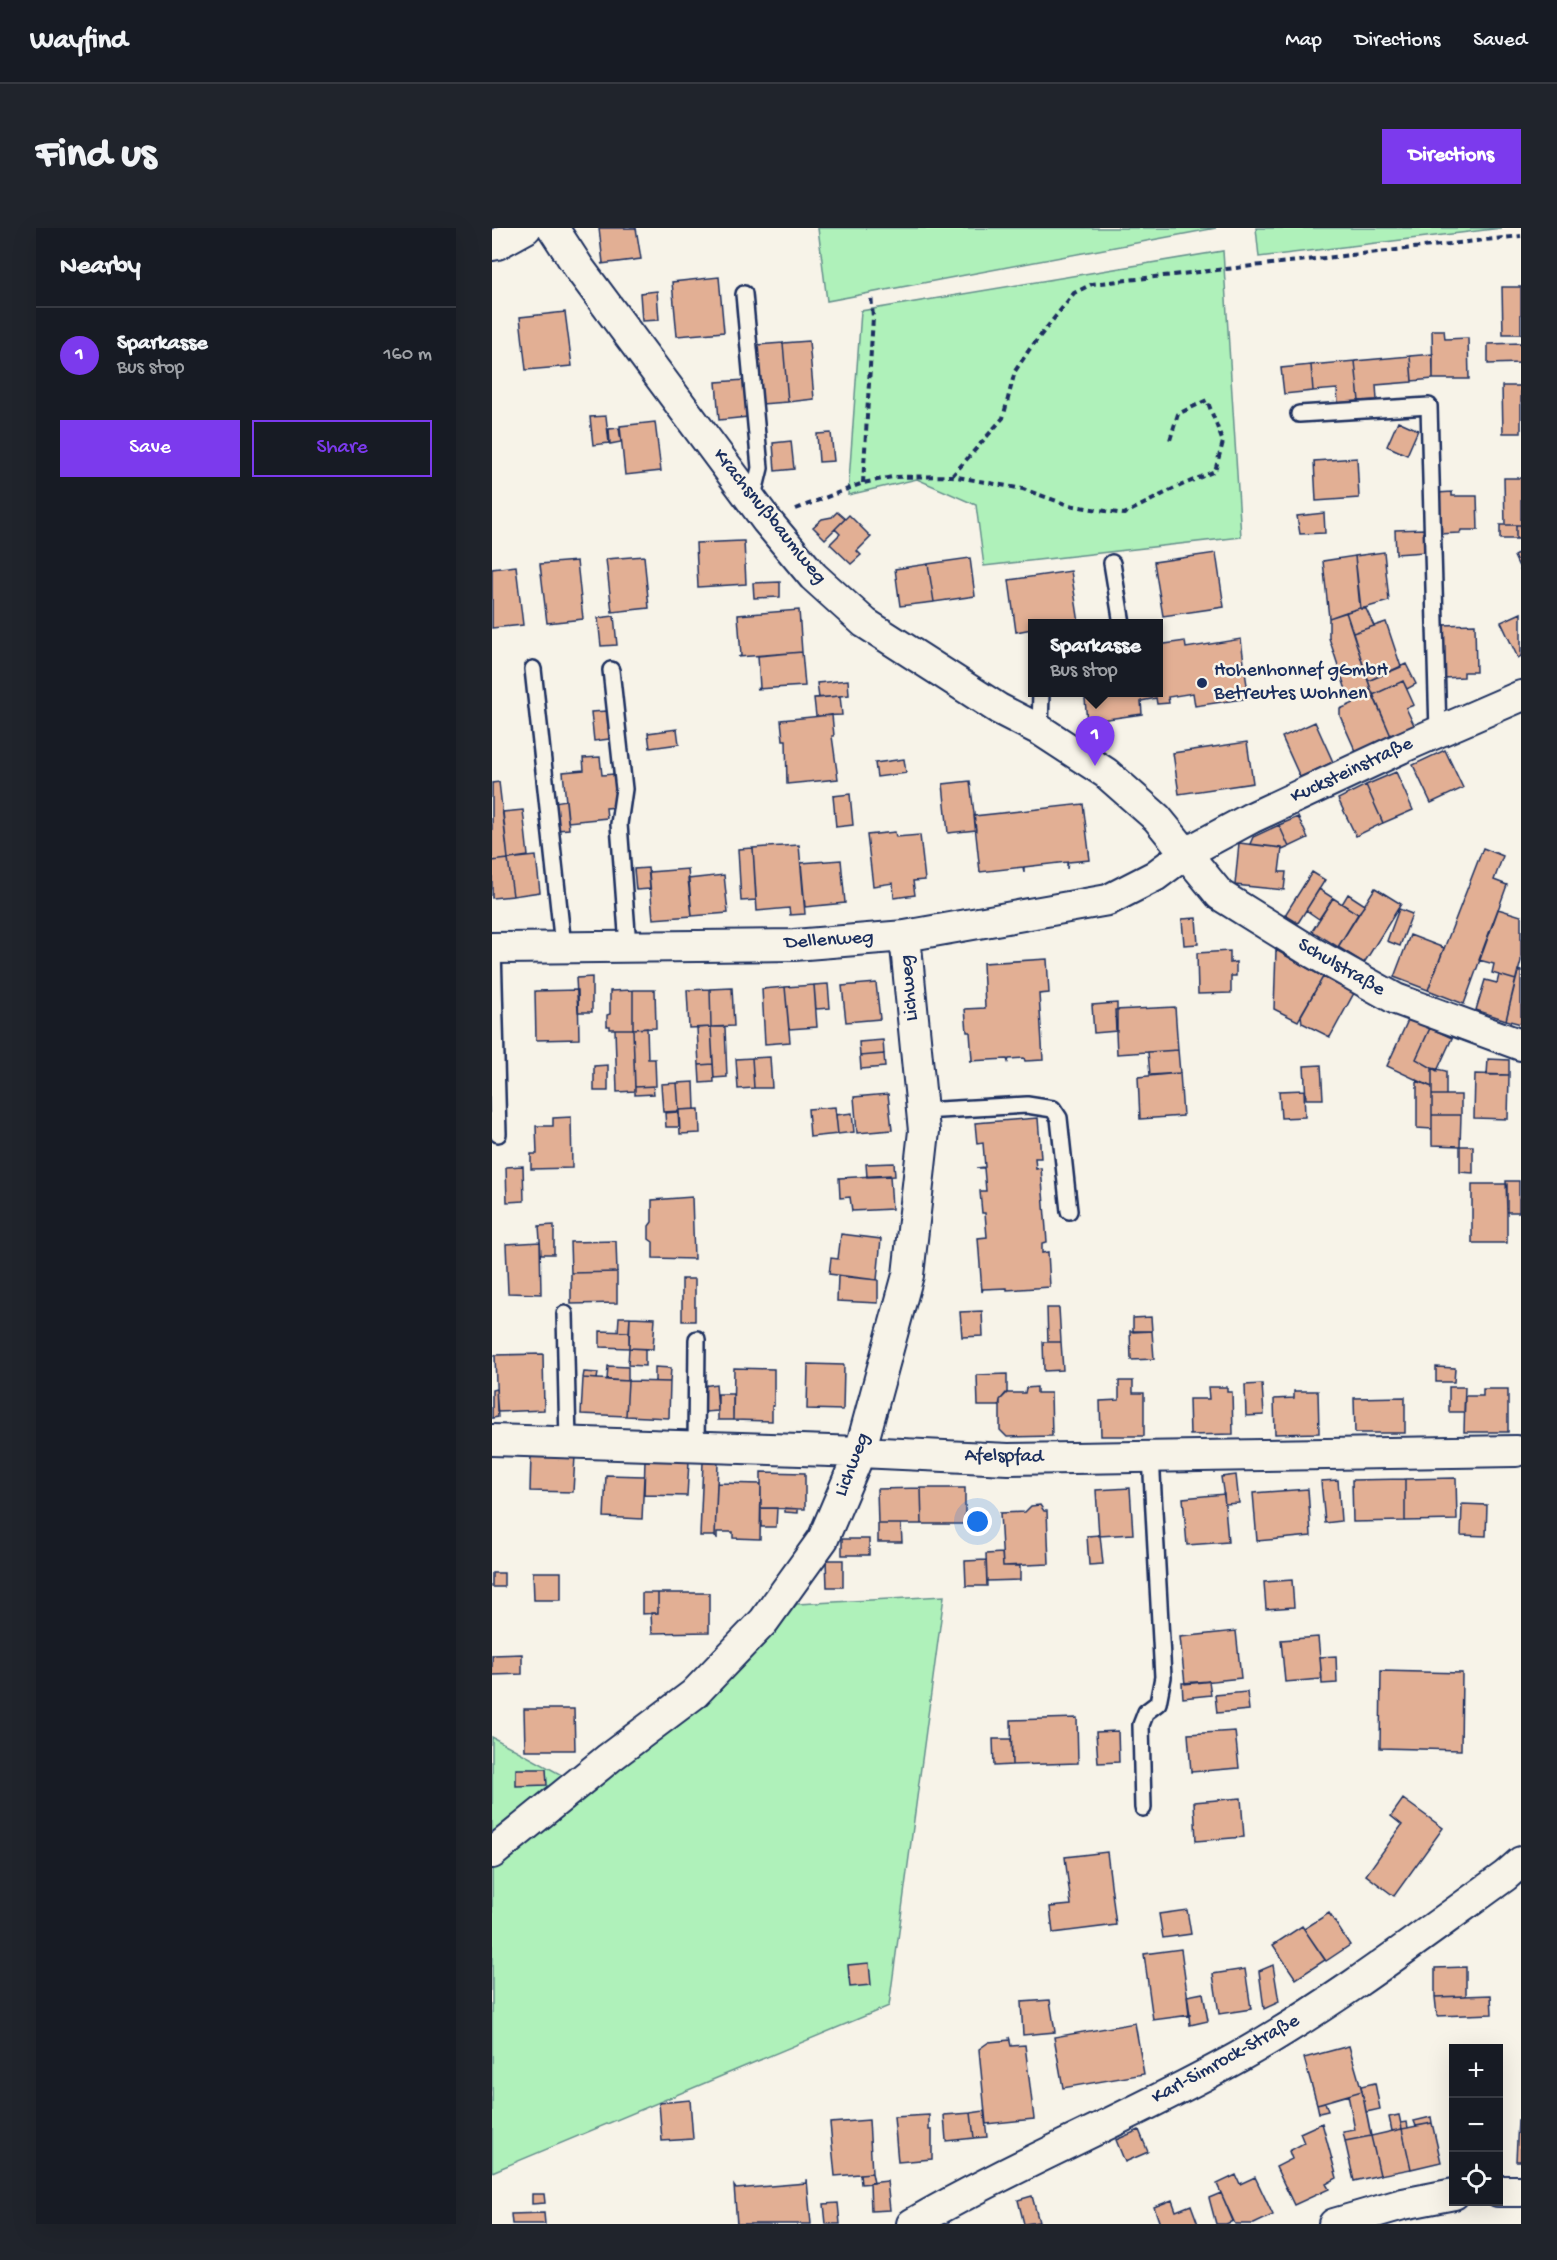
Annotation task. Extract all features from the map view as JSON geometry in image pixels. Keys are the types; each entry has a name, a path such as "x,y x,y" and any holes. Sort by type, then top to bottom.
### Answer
{"street":[{"path":"492,245 526,228"},
{"name":"Krachsnußbaumweg","path":"553,228 579,268 760,511 813,576 865,623 999,709 1040,730 1106,773 1157,818 1186,853"},
{"name":"Kucksteinstraße","path":"1186,853 1251,818 1521,696"},
{"name":"Dellenweg","path":"492,948 794,945 905,936 1108,900 1155,876 1186,853"},
{"name":"Schulstraße","path":"1186,853 1220,895 1310,951 1396,999 1521,1045"},
{"name":"Lichweg","path":"492,1852 609,1758 694,1694 764,1621 823,1539 860,1452 908,1275 924,1131 905,936"},
{"name":"Afelspfad","path":"492,1440 1008,1459 1516,1451"},
{"name":"Karl-Simrock-Straße","path":"912,2224 968,2192 1086,2136 1243,2054 1354,1985 1521,1862"},
{"path":"1503,2191 1521,2191"},
{"path":"1346,2222 1403,2204 1449,2195"}],"lane":[{"path":"744,294 760,468 760,511"},
{"path":"1299,414 1429,406 1438,732"},
{"path":"1112,563 1121,619"},
{"path":"533,669 563,946"},
{"path":"611,670 624,789 619,825 628,946"},
{"path":"1040,730 1041,697"},
{"path":"492,948 498,1134"},
{"path":"922,1111 1027,1105 1053,1109 1059,1118 1069,1211"},
{"path":"565,1314 568,1442"},
{"path":"696,1446 697,1339"},
{"path":"1143,1808 1141,1725 1146,1712 1158,1703 1163,1677 1151,1456"}],"path":[{"path":"952,476 1003,418 1015,371 1074,293 1092,284 1521,236"},
{"path":"863,483 873,316 871,295"},
{"path":"760,511 892,477 952,476 1023,489 1068,505 1124,514 1215,471 1223,442 1207,400 1178,414 1170,440"}],"green space":[{"path":"818,228 1216,228 827,301"},
{"path":"1256,228 1502,228 1259,257"},
{"path":"1223,251 1241,537 984,566 976,505 917,479 848,495 861,311"},
{"path":"944,1596 889,2006 492,2172 492,1737 591,1791 707,1700 797,1604"}],"building":[{"path":"599,228 636,228 641,259 601,264 603,263"},
{"path":"719,277 724,332 677,336 672,282"},
{"path":"1502,287 1521,287 1521,334 1503,334"},
{"path":"657,291 659,320 642,321 640,293"},
{"path":"565,312 572,366 526,370 520,317"},
{"path":"1432,330 1444,330 1445,339 1468,338 1469,379 1433,379"},
{"path":"809,341 814,399 788,402 783,343"},
{"path":"783,343 788,402 761,404 756,345"},
{"path":"1521,343 1521,363 1488,364 1488,344"},
{"path":"1433,354 1433,379 1412,381 1410,356"},
{"path":"1410,356 1412,382 1376,385 1377,400 1359,401 1355,361"},
{"path":"1355,361 1359,401 1338,403 1337,389 1313,391 1311,365"},
{"path":"1311,365 1313,391 1284,394 1281,368"},
{"path":"745,380 748,417 719,420 716,382"},
{"path":"1502,386 1521,386 1521,433 1503,433"},
{"path":"606,416 609,443 593,445 590,417"},
{"path":"1398,421 1418,430 1407,455 1387,446"},
{"path":"655,422 661,471 625,475 620,426"},
{"path":"619,428 621,442 610,444 609,429"},
{"path":"831,433 834,461 819,462 817,434"},
{"path":"791,441 794,469 775,471 773,443"},
{"path":"1357,458 1359,498 1316,501 1314,461"},
{"path":"1504,478 1521,478 1521,525 1505,525"},
{"path":"1452,492 1452,496 1477,496 1478,530 1438,534 1437,493"},
{"path":"837,512 845,519 825,539 813,527 822,519 832,517"},
{"path":"1324,513 1325,533 1300,534 1297,516"},
{"path":"849,515 871,537 857,551 861,555 851,564 830,544 840,534 835,529"},
{"path":"1500,525 1516,525 1516,539 1500,539"},
{"path":"1516,525 1521,525 1521,539 1516,539"},
{"path":"1424,529 1425,552 1396,554 1395,530"},
{"path":"744,541 746,584 698,587 696,543"},
{"path":"1384,552 1389,601 1361,609 1355,556"},
{"path":"1521,552 1521,571 1514,556"},
{"path":"1216,553 1224,607 1163,616 1154,562"},
{"path":"644,556 649,608 612,612 606,559"},
{"path":"1355,556 1360,608 1329,618 1323,561"},
{"path":"970,558 975,596 934,602 928,564"},
{"path":"577,561 583,619 547,623 540,564"},
{"path":"928,564 934,602 900,606 895,569"},
{"path":"516,566 523,625 492,628 492,569"},
{"path":"1071,571 1078,619 1028,619 1028,630 1016,632 1009,580"},
{"path":"780,582 780,597 754,598 753,583"},
{"path":"1360,608 1366,609 1374,626 1353,633 1346,612"},
{"path":"799,610 802,652 738,657 741,656 738,615"},
{"path":"1346,612 1371,689 1351,698 1346,690 1329,638 1329,618"},
{"path":"1521,613 1521,656 1518,658 1501,622"},
{"path":"614,616 617,645 601,646 598,618"},
{"path":"1386,622 1401,667 1368,681 1353,633"},
{"path":"1475,624 1476,672 1464,672 1464,677 1443,678 1442,625"},
{"name":"Hohenhonnef gGmbH Betreutes Wohnen","path":"1241,639 1244,663 1235,664 1236,673 1245,672 1249,698 1195,706 1193,693 1168,697 1169,703 1157,704 1156,698 1141,701 1142,714 1087,722 1087,697 1163,697 1163,644 1185,641 1186,648"},
{"path":"802,652 805,686 756,689 760,688 758,656"},
{"path":"1406,664 1416,684 1407,689 1403,681 1373,695 1368,681"},
{"path":"848,680 849,695 819,698 817,683"},
{"path":"1403,681 1414,705 1406,708 1414,725 1391,736 1373,695"},
{"path":"1371,689 1391,736 1356,752 1340,716 1340,709 1354,703 1351,698"},
{"path":"840,696 842,715 816,716 814,698"},
{"path":"607,711 609,739 594,741 591,712"},
{"path":"832,715 834,736 832,736 838,779 787,784 786,740 783,740 781,720"},
{"path":"1315,722 1333,762 1300,777 1282,737"},
{"path":"677,729 679,744 650,748 648,733"},
{"path":"1247,742 1253,783 1179,794 1173,753"},
{"path":"1445,750 1463,788 1431,803 1413,765"},
{"path":"600,757 602,775 614,774 618,807 606,808 607,818 568,822 563,772 584,770 583,758"},
{"path":"904,759 906,773 877,777 875,763"},
{"path":"1396,772 1413,810 1383,823 1366,785"},
{"path":"970,781 976,830 948,833 943,784"},
{"path":"499,782 508,859 492,861 492,783"},
{"path":"1366,785 1383,823 1356,836 1338,799"},
{"path":"850,794 853,825 836,827 833,796"},
{"path":"566,800 569,829 557,830 554,802"},
{"path":"1083,804 1090,860 1068,862 1067,869 1067,862 1024,867 1024,873 1023,867 980,872 974,816"},
{"path":"523,810 528,856 508,859 503,812"},
{"path":"1298,817 1308,838 1289,847 1279,825"},
{"path":"1279,825 1289,847 1282,850 1282,848 1250,844 1253,837"},
{"path":"895,832 896,837 920,835 925,880 913,881 915,895 894,898 893,883 873,886 867,835"},
{"path":"1239,843 1282,848 1279,872 1286,872 1284,890 1235,885"},
{"path":"799,845 805,914 790,915 789,908 757,911 753,848"},
{"path":"753,848 756,900 741,901 738,849"},
{"path":"1483,848 1503,856 1494,880 1507,885 1464,1004 1428,990"},
{"path":"536,856 540,892 513,896 508,859"},
{"path":"508,859 513,896 492,898 492,861"},
{"path":"841,860 845,903 805,907 801,863"},
{"path":"648,868 650,889 636,890 634,869"},
{"path":"688,869 692,916 653,919 649,872"},
{"path":"1312,872 1325,880 1298,923 1285,915"},
{"path":"724,875 728,913 692,916 688,879"},
{"path":"1375,888 1401,904 1364,963 1338,947"},
{"path":"1319,889 1333,898 1319,919 1306,910"},
{"path":"1348,894 1365,905 1358,914 1342,904"},
{"path":"1333,898 1358,914 1338,947 1312,931"},
{"path":"1399,909 1412,914 1400,946 1387,941"},
{"path":"1498,909 1521,916 1521,961 1516,980 1492,973 1494,964 1479,960"},
{"path":"1196,918 1198,944 1184,945 1182,919"},
{"path":"1410,935 1444,948 1428,990 1394,977"},
{"path":"1276,950 1323,977 1298,1021 1274,1009"},
{"path":"1230,951 1230,963 1236,962 1236,976 1231,976 1231,993 1198,994 1197,953"},
{"path":"1047,959 1049,993 1039,994 1043,1060 1025,1061 1024,1058 1009,1059 1008,1062 1007,1059 969,1061 972,1060 970,1032 967,1032 965,1009 985,1008 983,963"},
{"path":"1518,970 1521,971 1521,1024 1506,1020"},
{"path":"1499,975 1516,980 1506,1020 1476,1010 1485,980 1497,983"},
{"path":"592,977 592,1012 578,1012 576,978"},
{"path":"1323,977 1354,993 1330,1037 1302,1023 1301,1015"},
{"path":"876,983 880,1019 846,1022 842,986"},
{"path":"828,984 830,1008 816,1009 814,985"},
{"path":"814,985 817,1027 789,1029 785,987"},
{"path":"785,987 790,1042 765,1044 762,989"},
{"path":"732,988 734,1026 711,1027 710,989"},
{"path":"710,989 711,1027 689,1028 687,990"},
{"path":"578,990 579,1039 536,1040 535,991"},
{"path":"633,990 655,990 656,1028 633,1029"},
{"path":"633,990 633,1029 610,1029 610,1026 607,1026 607,1015 610,1014 610,991"},
{"path":"1117,1003 1117,1031 1094,1033 1092,1005"},
{"path":"1175,1007 1178,1050 1117,1054 1115,1010"},
{"path":"1409,1018 1430,1028 1416,1059 1432,1068 1432,1087 1387,1066"},
{"path":"711,1027 713,1064 699,1065 697,1028"},
{"path":"711,1027 725,1027 727,1077 714,1078"},
{"path":"647,1028 648,1059 655,1059 656,1086 635,1087 633,1029"},
{"path":"1430,1028 1452,1038 1437,1071 1416,1059"},
{"path":"615,1029 633,1029 635,1091 617,1092"},
{"path":"883,1040 884,1054 860,1056 859,1042"},
{"path":"1178,1050 1180,1073 1150,1075 1148,1052"},
{"path":"884,1054 885,1067 861,1069 860,1056"},
{"path":"770,1057 772,1088 754,1088 752,1058"},
{"path":"752,1058 754,1088 738,1089 736,1059"},
{"path":"1488,1059 1509,1060 1509,1075 1487,1075"},
{"path":"713,1064 714,1082 700,1083 699,1065"},
{"path":"608,1065 608,1091 594,1091 594,1066"},
{"path":"1321,1065 1323,1099 1306,1099 1304,1066"},
{"path":"1432,1068 1446,1071 1446,1095 1432,1095"},
{"path":"1180,1073 1183,1116 1140,1119 1138,1077"},
{"path":"1475,1074 1509,1075 1508,1119 1474,1118"},
{"path":"1417,1081 1432,1087 1432,1129 1417,1128"},
{"path":"694,1082 695,1109 679,1110 677,1083"},
{"path":"677,1083 679,1111 663,1112 661,1084"},
{"path":"653,1086 654,1094 635,1095 635,1087"},
{"path":"1304,1090 1305,1117 1281,1118 1279,1091"},
{"path":"888,1094 892,1130 857,1133 854,1097"},
{"path":"1432,1095 1461,1095 1461,1115 1432,1115"},
{"path":"835,1107 838,1134 810,1137 808,1109"},
{"path":"699,1109 700,1133 680,1134 679,1110"},
{"path":"678,1112 679,1127 666,1127 665,1113"},
{"path":"852,1113 854,1132 838,1134 836,1115"},
{"path":"1432,1115 1461,1115 1460,1146 1432,1145"},
{"path":"571,1117 572,1168 531,1169 531,1154 537,1154 536,1126 553,1126 553,1118"},
{"path":"1038,1118 1041,1158 1035,1158 1036,1169 1041,1168 1047,1242 1042,1243 1042,1253 1048,1252 1050,1287 983,1289 982,1292 978,1238 987,1237 980,1191 986,1191 984,1168 976,1168 985,1167 983,1143 977,1144 975,1123"},
{"path":"1460,1146 1473,1146 1473,1173 1460,1172"},
{"path":"894,1163 895,1176 867,1177 866,1164"},
{"path":"523,1166 524,1201 507,1202 506,1167"},
{"path":"890,1175 892,1209 852,1211 850,1197 840,1198 839,1178"},
{"path":"1506,1181 1519,1181 1519,1212 1507,1212"},
{"path":"1472,1184 1507,1184 1507,1243 1472,1243"},
{"path":"692,1197 694,1259 653,1258 653,1242 649,1239 652,1200"},
{"path":"554,1225 554,1254 541,1254 539,1226"},
{"path":"841,1234 881,1239 877,1280 829,1274 831,1258 838,1259"},
{"path":"616,1241 617,1272 571,1273 570,1242"},
{"path":"540,1242 541,1294 508,1293 506,1244"},
{"path":"617,1272 617,1303 571,1304 571,1273"},
{"path":"838,1276 878,1280 878,1303 837,1301"},
{"path":"682,1279 695,1279 695,1321 682,1321"},
{"path":"1047,1308 1059,1308 1061,1342 1048,1342"},
{"path":"982,1311 983,1336 962,1337 960,1312"},
{"path":"619,1317 630,1317 629,1332 618,1332"},
{"path":"630,1317 655,1318 653,1349 629,1348"},
{"path":"1151,1317 1152,1331 1133,1332 1133,1318"},
{"path":"600,1331 629,1332 629,1348 600,1347"},
{"path":"1130,1331 1152,1331 1154,1359 1131,1360"},
{"path":"1043,1342 1061,1342 1063,1370 1044,1371"},
{"path":"629,1348 645,1349 645,1366 628,1365"},
{"path":"543,1354 544,1410 497,1412 495,1355"},
{"path":"808,1364 844,1365 843,1410 807,1409"},
{"path":"608,1366 628,1367 628,1381 607,1380"},
{"path":"655,1367 671,1368 670,1382 655,1382"},
{"path":"1436,1367 1455,1368 1454,1382 1436,1382"},
{"path":"734,1368 774,1369 772,1421 733,1420"},
{"path":"584,1372 598,1373 597,1379 583,1378"},
{"path":"1007,1374 1007,1393 1000,1400 999,1406 978,1406 977,1375"},
{"path":"583,1378 628,1381 626,1416 581,1414"},
{"path":"628,1381 670,1382 669,1418 626,1416"},
{"path":"1119,1381 1133,1381 1133,1393 1144,1393 1144,1436 1101,1436 1100,1401 1119,1400"},
{"path":"716,1384 718,1411 705,1412 703,1386"},
{"path":"1262,1384 1264,1415 1246,1416 1245,1385"},
{"path":"1037,1387 1037,1393 1051,1393 1052,1436 1007,1437 1000,1430 1000,1400 1006,1393 1025,1393 1026,1388"},
{"path":"1208,1387 1227,1387 1227,1392 1232,1392 1233,1434 1190,1435 1189,1399 1209,1399"},
{"path":"1449,1387 1465,1387 1464,1412 1449,1412"},
{"path":"496,1389 498,1417 492,1418 492,1390"},
{"path":"1483,1389 1508,1389 1508,1432 1464,1432 1465,1396 1483,1396"},
{"path":"1294,1391 1318,1391 1319,1433 1275,1434 1274,1399 1294,1398"},
{"path":"718,1394 733,1394 733,1420 718,1420"},
{"path":"1405,1397 1405,1433 1355,1433 1354,1398"},
{"path":"531,1455 575,1456 573,1492 530,1491"},
{"path":"645,1459 689,1461 687,1496 644,1495"},
{"path":"703,1462 718,1463 715,1536 700,1536"},
{"path":"761,1472 805,1473 805,1509 761,1508"},
{"path":"606,1475 644,1476 642,1519 604,1517"},
{"path":"1236,1475 1239,1503 1225,1504 1221,1477"},
{"path":"1456,1478 1457,1520 1405,1521 1405,1479"},
{"path":"1405,1479 1405,1521 1353,1522 1352,1480"},
{"path":"1338,1480 1341,1521 1325,1523 1321,1481"},
{"path":"717,1483 761,1484 760,1539 733,1538 733,1532 717,1532 717,1538 715,1537"},
{"path":"921,1488 965,1488 965,1524 922,1524"},
{"path":"921,1488 922,1524 878,1524 877,1489"},
{"path":"1130,1488 1133,1534 1099,1536 1096,1490"},
{"path":"1308,1489 1311,1536 1257,1541 1253,1493"},
{"path":"1224,1494 1228,1542 1187,1545 1183,1498"},
{"path":"1462,1504 1487,1505 1486,1536 1461,1535"},
{"path":"1040,1505 1044,1511 1047,1511 1049,1564 1003,1566 1000,1513 1025,1512 1031,1506"},
{"path":"761,1508 777,1508 776,1527 761,1527"},
{"path":"785,1508 798,1509 798,1513 785,1512"},
{"path":"878,1524 901,1524 902,1542 878,1542"},
{"path":"1100,1535 1103,1564 1089,1565 1087,1536"},
{"path":"842,1539 869,1539 869,1555 842,1555"},
{"path":"1002,1553 1003,1566 1020,1566 1020,1580 987,1581 986,1554"},
{"path":"826,1560 843,1560 843,1587 827,1587"},
{"path":"986,1560 987,1586 966,1586 965,1561"},
{"path":"533,1572 561,1572 561,1600 534,1600"},
{"path":"492,1573 504,1573 504,1587 492,1587"},
{"path":"1292,1580 1294,1607 1266,1609 1264,1582"},
{"path":"642,1593 658,1593 658,1613 642,1614"},
{"path":"658,1593 709,1593 709,1632 652,1633 651,1613 658,1613"},
{"path":"1236,1631 1241,1678 1185,1684 1180,1637"},
{"path":"1318,1637 1322,1679 1285,1682 1281,1640"},
{"path":"522,1654 522,1674 492,1675 492,1655"},
{"path":"1336,1656 1337,1683 1322,1684 1320,1657"},
{"path":"1381,1671 1462,1673 1461,1750 1380,1748"},
{"path":"1209,1681 1211,1695 1183,1698 1182,1683"},
{"path":"1247,1692 1249,1710 1217,1713 1215,1695"},
{"path":"524,1709 574,1709 575,1750 525,1750"},
{"path":"1077,1718 1078,1763 1012,1765 1011,1720"},
{"path":"1118,1731 1119,1762 1098,1763 1096,1732"},
{"path":"1235,1731 1239,1768 1191,1772 1188,1734"},
{"path":"993,1739 1011,1739 1012,1765 994,1766"},
{"path":"516,1769 546,1769 547,1785 516,1786"},
{"path":"1241,1798 1244,1837 1196,1841 1194,1802"},
{"path":"1403,1799 1443,1828 1394,1896 1366,1875 1402,1825 1391,1816"},
{"path":"1107,1852 1116,1925 1053,1933 1050,1907 1071,1905 1065,1857"},
{"path":"1187,1910 1191,1934 1163,1938 1159,1914"},
{"path":"1329,1913 1350,1945 1326,1961 1304,1929"},
{"path":"1302,1926 1325,1960 1296,1979 1273,1945"},
{"path":"1181,1949 1190,2015 1153,2020 1144,1954"},
{"path":"869,1963 871,1985 850,1987 848,1965"},
{"path":"1273,1965 1279,2002 1264,2009 1259,1971"},
{"path":"1466,1967 1466,1996 1435,1997 1435,1968"},
{"path":"1245,1969 1251,2009 1219,2014 1213,1974"},
{"path":"1203,1993 1208,2021 1190,2025 1187,1996"},
{"path":"1491,1995 1492,2014 1437,2016 1435,1997"},
{"path":"1050,2000 1055,2032 1023,2035 1021,2002"},
{"path":"1135,2023 1144,2074 1063,2088 1054,2037"},
{"path":"1010,2040 1011,2046 1025,2045 1034,2119 986,2124 979,2049 989,2042"},
{"path":"1349,2046 1362,2091 1317,2104 1304,2058"},
{"path":"1375,2083 1380,2109 1366,2112 1361,2086"},
{"path":"1362,2091 1371,2136 1345,2141 1343,2132 1355,2130 1348,2095"},
{"path":"690,2100 693,2139 662,2141 659,2103"},
{"path":"1325,2102 1328,2111 1319,2113 1317,2104"},
{"path":"984,2111 987,2137 974,2138 971,2113"},
{"path":"971,2113 974,2138 946,2141 944,2115"},
{"path":"929,2115 929,2130 932,2130 932,2159 898,2162 894,2117"},
{"path":"1399,2115 1402,2129 1392,2131 1389,2117"},
{"path":"1431,2117 1432,2123 1416,2126 1414,2121"},
{"path":"869,2120 872,2173 835,2176 830,2123"},
{"path":"1518,2120 1521,2120 1521,2161 1516,2161"},
{"path":"1407,2122 1408,2128 1402,2129 1401,2123"},
{"path":"1322,2123 1337,2178 1326,2184 1329,2189 1294,2205 1276,2167 1292,2159 1289,2151 1304,2143 1300,2133"},
{"path":"1432,2123 1441,2162 1411,2169 1402,2129"},
{"path":"1402,2129 1411,2169 1380,2175 1371,2136"},
{"path":"1139,2130 1148,2152 1125,2162 1116,2140"},
{"path":"1371,2136 1380,2175 1354,2181 1345,2141"},
{"path":"872,2173 874,2183 861,2184 860,2174"},
{"path":"1236,2175 1240,2184 1255,2177 1273,2215 1254,2224 1235,2224 1217,2184"},
{"path":"806,2180 811,2224 737,2224 734,2186 736,2189 806,2183"},
{"path":"887,2181 890,2210 871,2211 870,2183"},
{"path":"1221,2193 1233,2221 1216,2224 1209,2198"},
{"path":"532,2194 544,2194 545,2203 532,2204"},
{"path":"1032,2196 1039,2222 1024,2224 1018,2200"},
{"path":"1172,2200 1176,2211 1191,2205 1198,2224 1160,2224 1154,2207"},
{"path":"838,2203 840,2224 826,2224 824,2204"},
{"path":"544,2213 545,2224 512,2224 511,2214"}],"place":[{"name":"Hohenhonnef gGmbH Betreutes Wohnen","path":"1202,683"},
{"name":"Sparkasse","path":"1095,766"}]}
